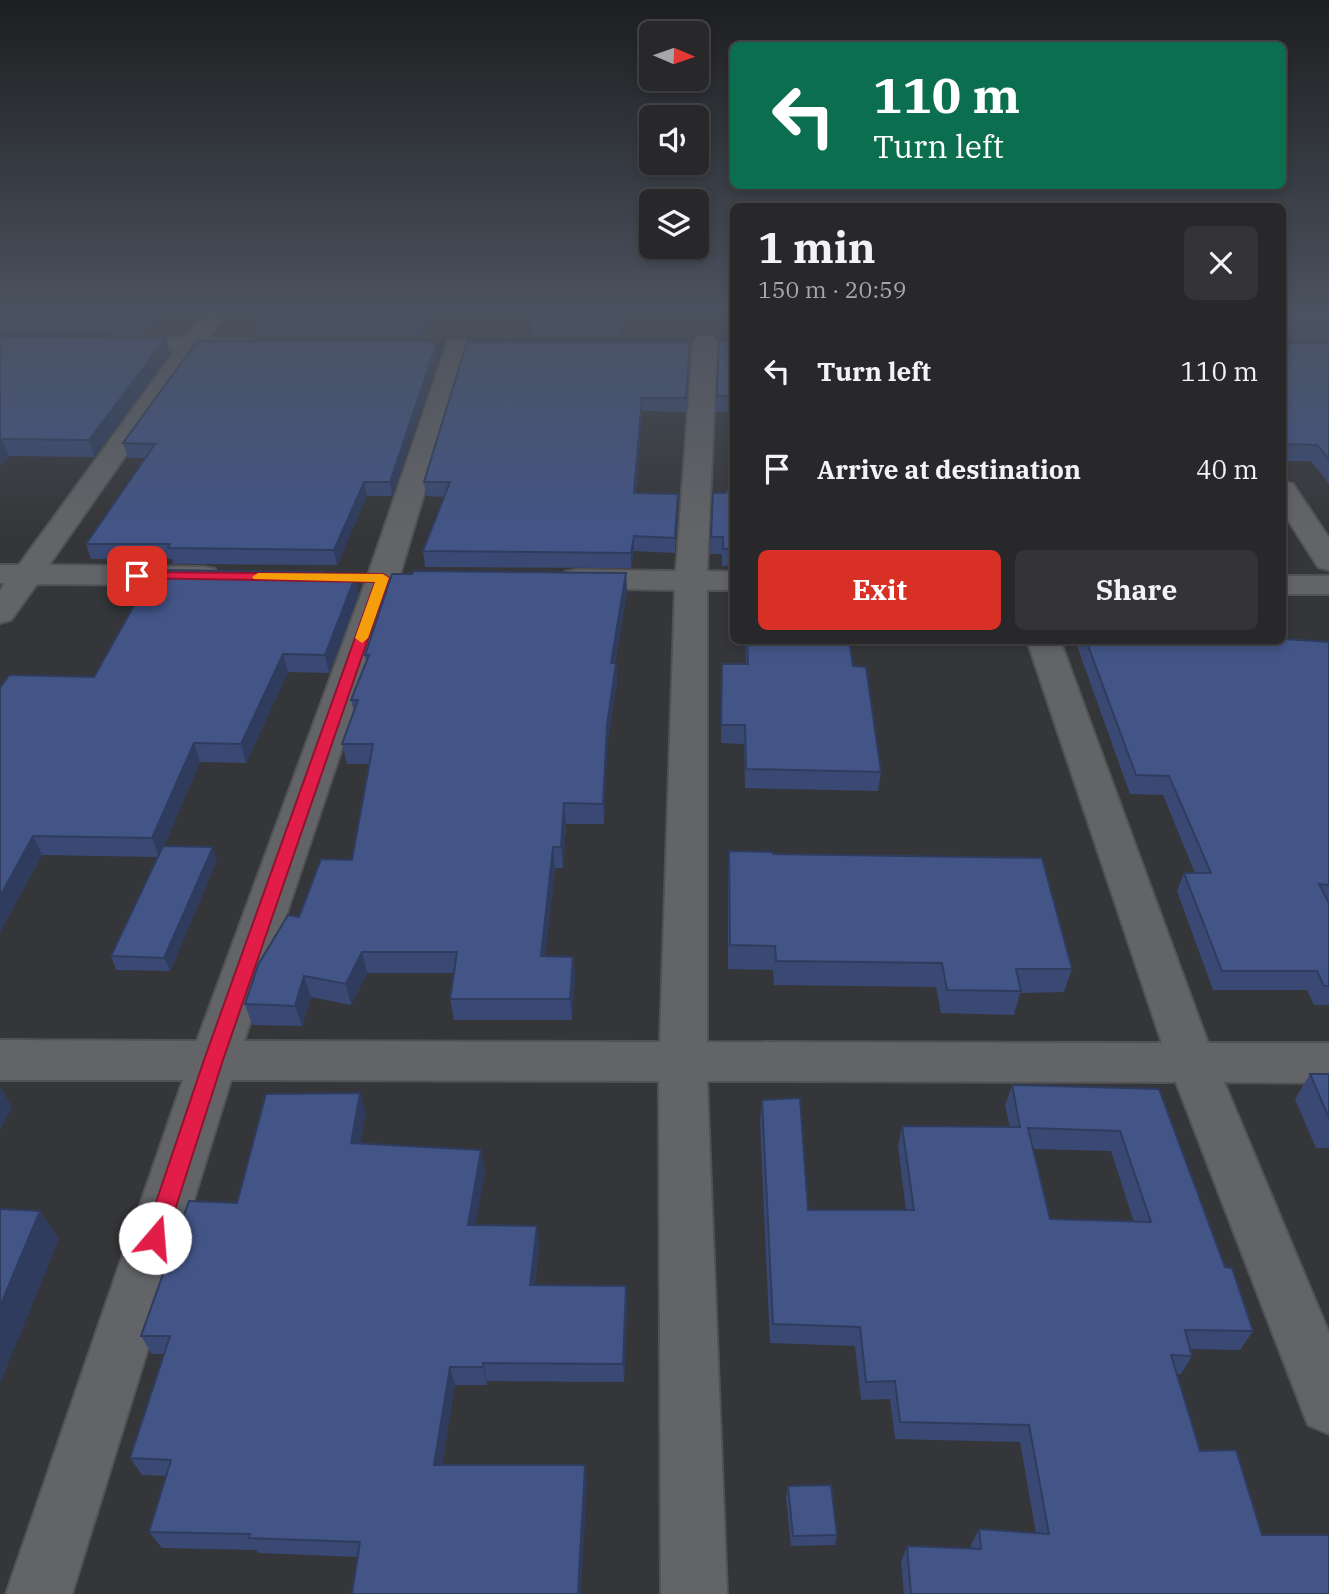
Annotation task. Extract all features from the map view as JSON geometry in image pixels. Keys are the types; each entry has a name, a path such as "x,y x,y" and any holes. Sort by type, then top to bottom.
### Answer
{"street":[{"path":"0,613 14,575 161,383"},
{"path":"39,1594 214,1060 383,578 444,383"},
{"path":"694,1594 683,1062 712,580 704,383"},
{"path":"1286,495 1329,561"},
{"path":"14,575 233,576"},
{"path":"544,579 712,580"},
{"path":"1286,585 1329,585"},
{"path":"1044,644 1192,1063 1329,1404"},
{"path":"0,1060 1329,1063"}],"building":[{"path":"0,383 132,383 89,440 0,441"},
{"path":"166,383 423,383 390,482 364,482 334,550 86,544 155,444 123,443"},
{"path":"454,383 687,383 686,398 642,398 634,493 678,494 675,538 634,536 631,553 423,551 450,482 424,482"},
{"path":"717,383 730,383 730,490 729,396 717,396"},
{"path":"1286,383 1329,383 1329,459 1317,445 1286,444"},
{"path":"726,490 730,490 730,549 723,549 723,537 711,537 713,493 726,493"},
{"path":"154,570 323,572 320,577 355,577 325,655 283,654 241,744 194,743 152,838 33,836 0,896 0,688 9,675 94,677"},
{"path":"414,571 626,573 611,663 616,663 607,725 603,804 564,803 561,847 553,847 541,956 573,957 570,999 450,999 457,952 362,952 346,984 304,976 295,1006 245,1004 258,965 288,915 299,917 321,859 352,860 373,744 342,744 358,700 351,700 369,655 365,655 392,574 412,574"},
{"path":"1286,639 1329,642 1329,885 1319,884 1329,903 1329,986 1324,986 1317,971 1222,971 1184,873 1211,873 1169,776 1136,775 1087,644 1286,644"},
{"path":"747,644 850,644 853,666 866,667 881,772 746,769 745,725 721,725 722,664 748,664"},
{"path":"163,846 213,847 164,958 111,956"},
{"path":"729,851 1042,858 1072,969 1016,969 1021,991 947,990 942,963 776,961 775,946 730,945"},
{"path":"1310,1074 1329,1074 1329,1118"},
{"path":"1012,1085 1159,1089 1225,1267 1232,1268 1253,1331 1185,1330 1192,1356 1171,1355 1200,1451 1236,1450 1262,1535 1329,1535 1329,1594 911,1594 907,1546 981,1549 979,1529 1049,1534 1029,1425 900,1422 895,1381 866,1382 860,1327 773,1324 762,1100 800,1098 808,1210 914,1210 902,1126 1020,1127","holes":["1028,1128 1120,1131 1151,1222 1050,1219"]},
{"path":"360,1093 351,1143 481,1150 468,1225 537,1226 530,1285 626,1286 623,1364 483,1363 483,1367 450,1367 434,1465 585,1465 578,1594 352,1594 360,1542 249,1538 250,1534 149,1532 171,1460 130,1458 170,1336 141,1336 189,1201 237,1203 266,1094"},
{"path":"0,1209 40,1211 0,1306"},
{"path":"831,1485 837,1535 793,1536 788,1486"}],"slow traffic":[{"path":"258,577 383,578 362,638"}],"route":[{"path":"137,576 383,578 214,1060 155,1238"}]}
